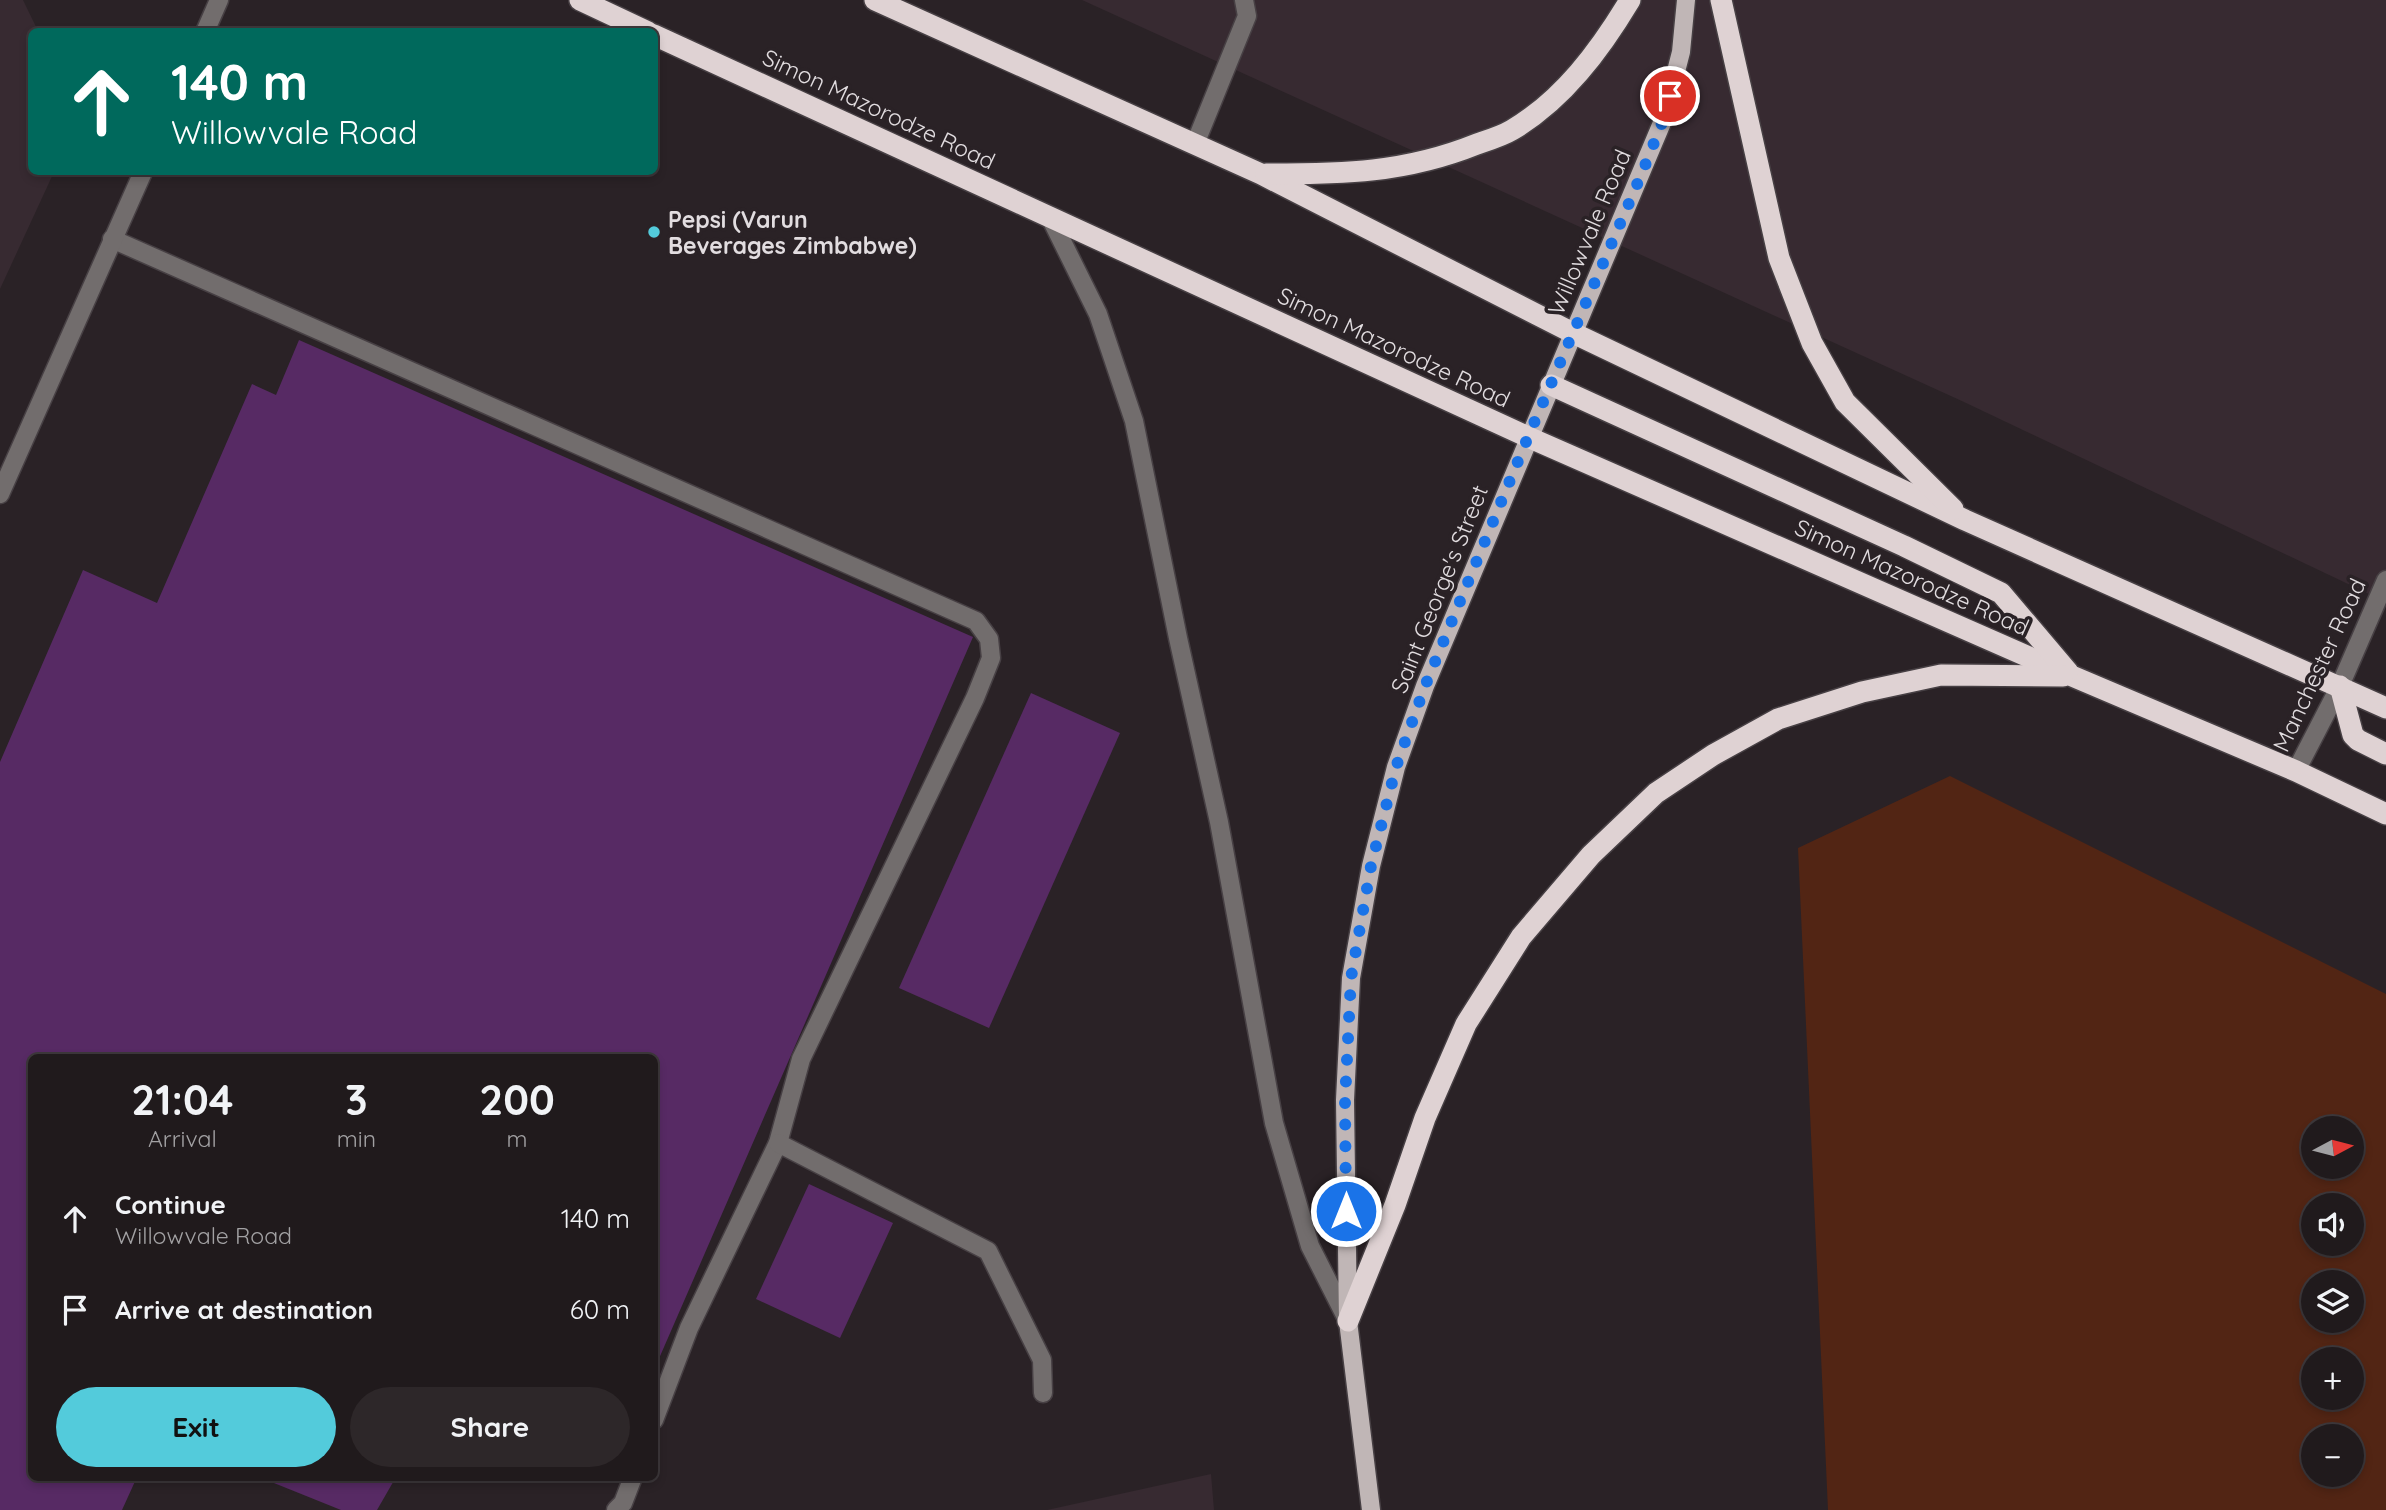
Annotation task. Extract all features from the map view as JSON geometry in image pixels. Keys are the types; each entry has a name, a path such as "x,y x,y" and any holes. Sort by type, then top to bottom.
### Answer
{"highway":[{"path":"580,0 640,28"},
{"path":"875,0 1261,174 1573,333 1965,520 2386,708"},
{"path":"1261,174 1348,174 1395,169 1457,153 1512,130 1563,91 1608,37 1630,0"},
{"path":"1721,0 1779,258 1812,343 1845,402 1965,520"},
{"name":"Simon Mazorodze Road","path":"658,36 1528,437 2072,676 2296,771 2386,814"},
{"path":"1551,385 2001,593 2072,676"},
{"path":"1348,1321 1395,1205 1425,1118 1466,1024 1521,937 1591,855 1656,793 1713,755 1778,719 1862,692 1941,675 2072,676"},
{"path":"2340,686 2353,735 2386,754"}],"main road":[{"name":"Willowvale Road","path":"1528,437 1664,118 1681,52 1686,0"},
{"name":"Saint George's Street","path":"1371,1510 1348,1321 1345,1100 1350,992 1371,866 1396,767 1425,686 1528,437"}],"street":[{"path":"207,28 219,0"},
{"path":"1195,144 1247,16 1244,0"},
{"path":"0,494 141,175"},
{"path":"1050,217 1098,314 1134,421 1219,822 1274,1123 1310,1246 1348,1321"},
{"path":"112,239 976,621 989,639 991,658 969,710 801,1059 778,1143 689,1328 658,1409"},
{"name":"Manchester Road","path":"2296,771 2340,686 2386,580"},
{"path":"778,1143 988,1251 1042,1360 1043,1393"},
{"path":"616,1510 623,1503 631,1481"}],"shaded area":[{"path":"0,0 23,0 37,28 28,28 28,175 53,175 0,289"},
{"path":"1082,0 2386,0 2386,602 1964,402"},
{"path":"1950,776 2386,994 2386,1510 1828,1510 1798,848"},
{"path":"1211,1474 1214,1510 1047,1510"}],"building":[{"path":"299,340 973,637 658,1361 658,1054 28,1054 28,1481 135,1481 122,1510 0,1510 0,762 83,570 157,603 252,384 276,395"},
{"path":"1031,693 1120,733 989,1028 899,988"},
{"path":"809,1184 893,1223 840,1338 756,1299"},
{"path":"269,1481 394,1481 377,1510 341,1510"}],"place":[{"name":"Pepsi (Varun Beverages Zimbabwe)","path":"654,232"}],"route":[{"path":"1346,1211 1345,1100 1351,978 1371,866 1396,767 1425,686 1528,437 1642,173 1670,96"}]}
